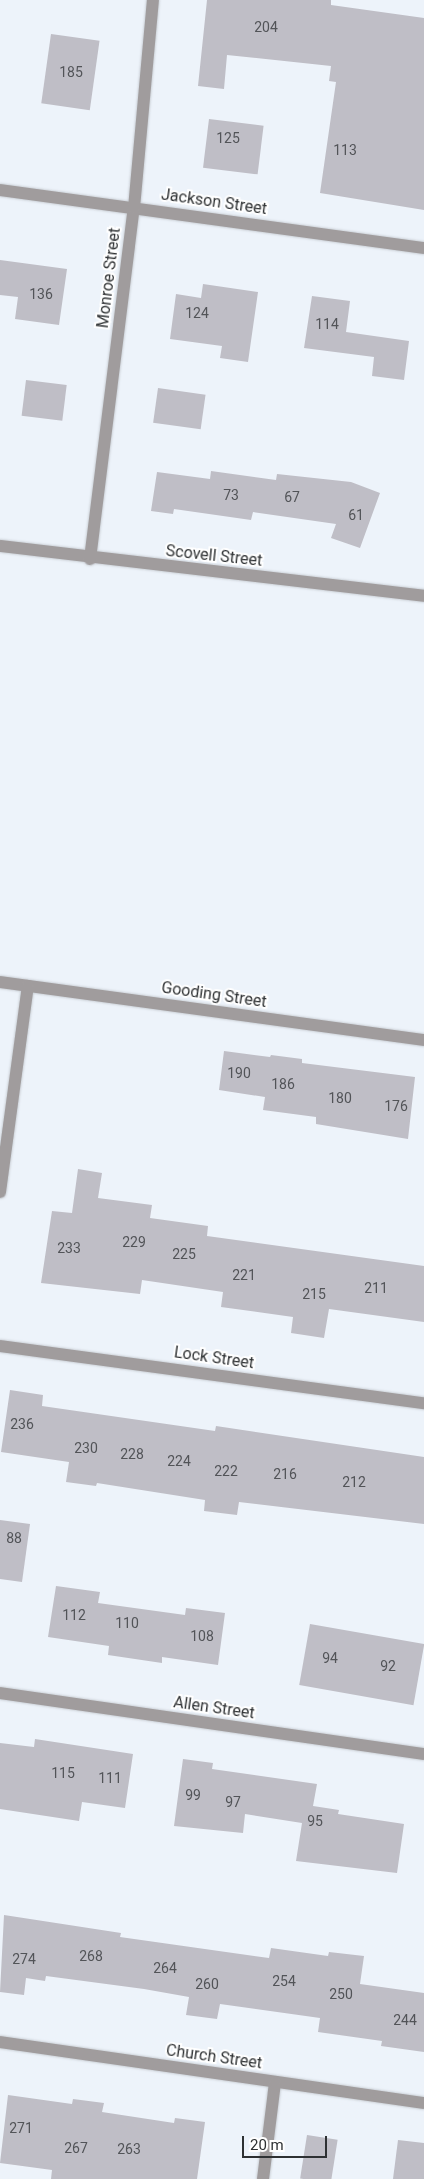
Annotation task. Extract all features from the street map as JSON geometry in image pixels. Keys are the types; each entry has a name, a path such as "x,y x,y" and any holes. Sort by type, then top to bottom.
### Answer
{"street":[{"name":"Monroe Street","path":"90,559 134,208 153,0"},
{"name":"Jackson Street","path":"0,190 424,248"},
{"name":"Scovell Street","path":"0,546 90,559 424,596"},
{"name":"Gooding Street","path":"0,982 424,1040"},
{"path":"0,1192 28,986"},
{"name":"Lock Street","path":"0,1346 424,1403"},
{"name":"Allen Street","path":"0,1693 424,1754"},
{"name":"Church Street","path":"0,2042 275,2083 424,2102"},
{"path":"263,2179 275,2083"}],"building":[{"path":"207,0 331,0 331,5 424,18 424,210 320,193 336,82 329,81 331,66 227,55 224,89 198,86"},
{"path":"51,34 100,41 90,110 41,103"},
{"path":"209,119 264,126 258,174 203,168"},
{"path":"0,260 67,269 59,325 15,319 18,297 0,295"},
{"path":"203,284 258,292 248,362 220,358 222,346 170,339 176,294 201,298"},
{"path":"312,296 350,301 346,332 409,341 404,380 372,376 374,357 304,348"},
{"path":"26,380 67,385 62,421 22,416"},
{"path":"158,388 206,395 201,429 153,423"},
{"path":"211,471 276,480 277,474 351,482 380,493 360,548 331,538 336,524 253,512 251,520 174,509 173,514 151,511 157,472 210,479"},
{"path":"224,1051 302,1059 302,1063 415,1077 408,1139 316,1124 316,1117 263,1110 265,1097 219,1090"},
{"path":"78,1169 102,1173 98,1198 152,1205 150,1218 208,1226 207,1236 424,1266 424,1322 329,1309 324,1338 291,1333 293,1317 221,1307 223,1292 142,1280 140,1294 41,1283 52,1211 72,1213"},
{"path":"10,1390 43,1395 42,1406 215,1431 216,1426 424,1457 424,1524 239,1502 237,1515 204,1511 205,1500 97,1483 96,1486 66,1482 69,1462 1,1452"},
{"path":"0,1520 30,1524 22,1582 0,1579"},
{"path":"56,1586 100,1592 98,1603 185,1615 186,1608 225,1613 218,1665 162,1657 162,1663 108,1655 109,1646 48,1637"},
{"path":"310,1624 424,1644 413,1705 299,1685"},
{"path":"35,1739 133,1754 125,1808 82,1802 79,1821 0,1809 0,1743 34,1747"},
{"path":"183,1759 213,1763 212,1769 317,1784 313,1806 339,1810 338,1814 404,1824 397,1873 296,1861 302,1823 245,1814 243,1833 174,1826"},
{"path":"4,1915 121,1933 120,1937 269,1958 271,1948 328,1956 329,1952 364,1956 360,1984 424,1993 424,2052 381,2046 382,2041 318,2032 320,2018 220,2004 217,2019 186,2015 189,1997 144,1989 46,1976 45,1981 26,1978 24,1995 0,1992"},
{"path":"8,2095 72,2104 73,2099 104,2103 102,2112 174,2123 175,2118 205,2122 197,2179 51,2179 52,2170 0,2163"},
{"path":"307,2135 338,2140 331,2179 300,2178"},
{"path":"398,2140 424,2143 424,2179 393,2179"}]}
